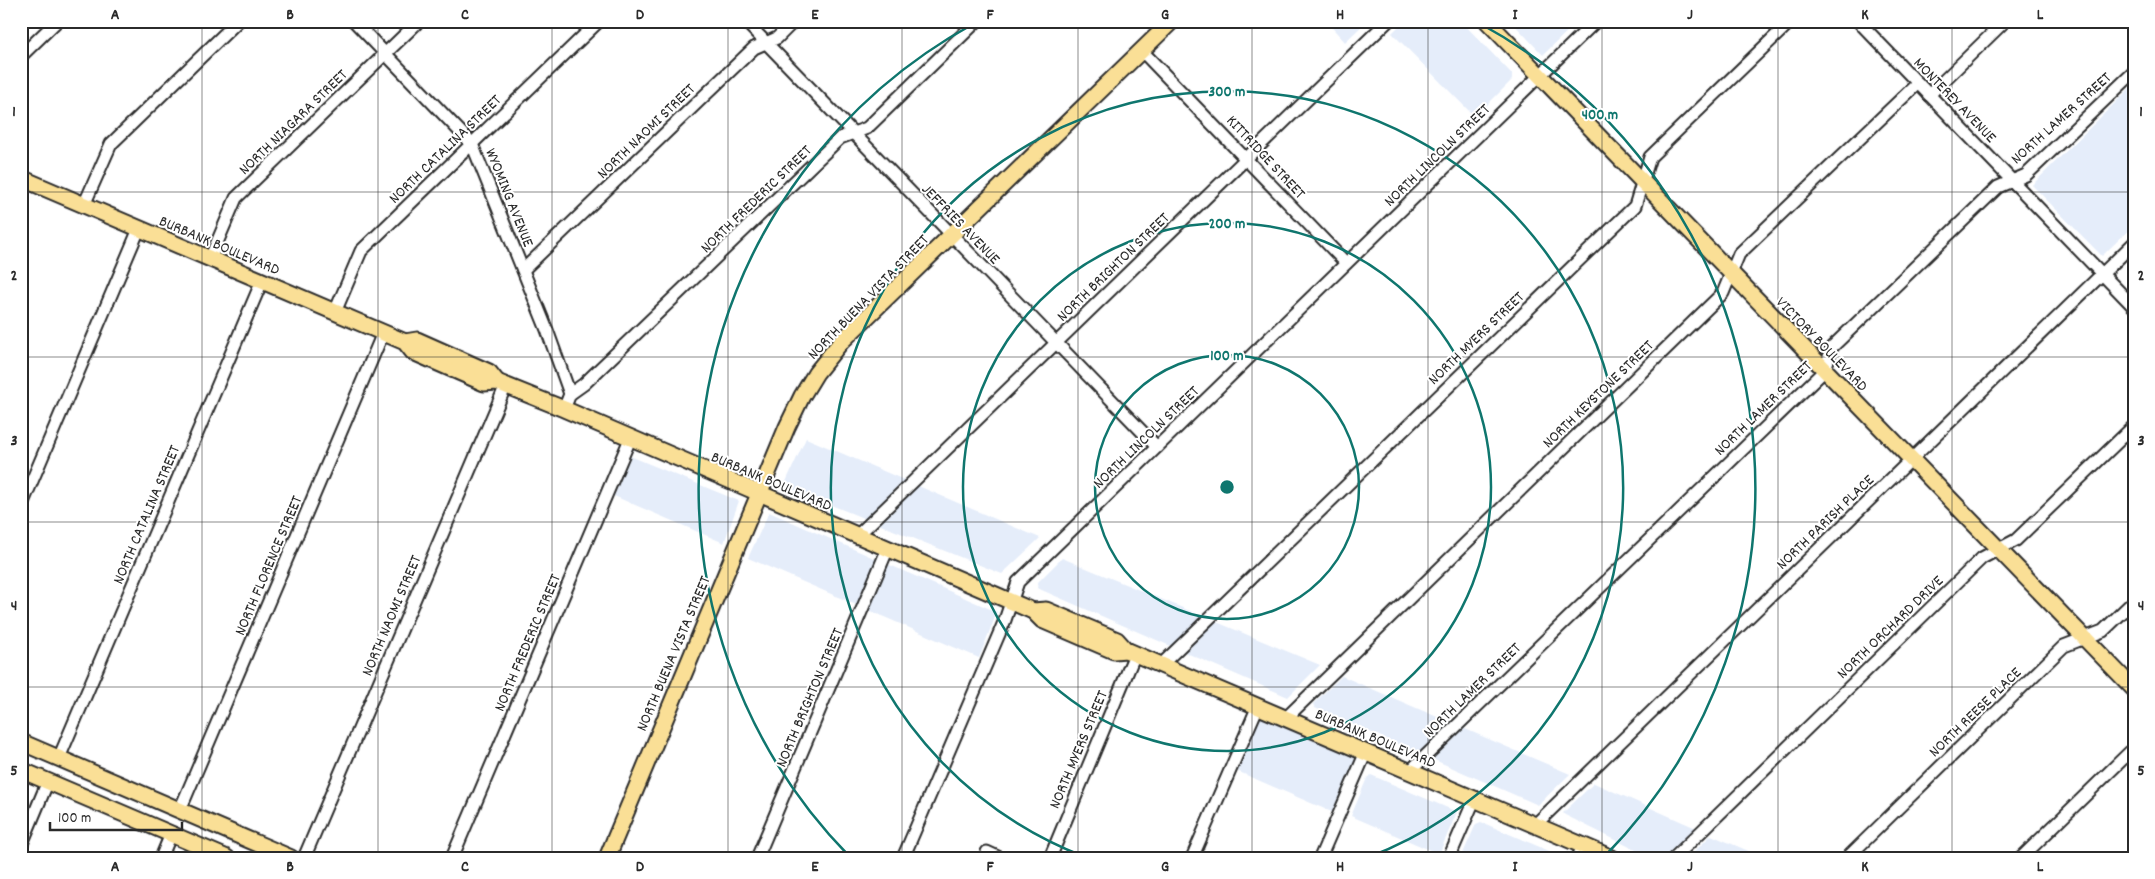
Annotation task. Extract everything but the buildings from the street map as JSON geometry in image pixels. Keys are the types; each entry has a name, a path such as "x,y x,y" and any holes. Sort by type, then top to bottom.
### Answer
{"main road":[{"name":"NORTH BUENA VISTA STREET","path":"606,858 787,427 816,374 842,342 1172,21"},
{"name":"VICTORY BOULEVARD","path":"1487,21 2134,689"},
{"name":"BURBANK BOULEVARD","path":"21,178 383,333 405,342 416,340 435,348 489,372 502,383 630,439 1034,611 1046,610 1117,640 1131,652 1536,824 1580,851 1612,858"},
{"path":"21,742 291,858"},
{"path":"21,770 227,858"}],"street":[{"path":"21,56 58,21"},
{"path":"84,205 111,144 238,21"},
{"name":"WYOMING AVENUE","path":"354,21 472,144 570,394"},
{"name":"NORTH NIAGARA STREET","path":"210,259 236,198 419,21"},
{"name":"NORTH CATALINA STREET","path":"335,312 361,251 598,21"},
{"name":"JEFFRIES AVENUE","path":"745,21 1157,447"},
{"name":"NORTH NAOMI STREET","path":"523,270 754,48 777,38 794,21"},
{"name":"NORTH FREDERIC STREET","path":"570,394 584,384 840,138 867,128 977,21"},
{"name":"NORTH BRIGHTON STREET","path":"858,535 1388,21"},
{"name":"NORTH LINCOLN STREET","path":"903,858 1005,620 1018,582 1596,21"},
{"name":"NORTH MYERS STREET","path":"1161,665 1636,206 1650,157 1791,21"},
{"name":"MONTEREY AVENUE","path":"1858,21 2134,307"},
{"path":"1929,95 2005,21"},
{"name":"KITTRIDGE STREET","path":"1142,51 1346,263"},
{"name":"NORTH LAMER STREET","path":"1410,771 1825,370 1832,347 1998,187 2026,175 2134,72"},
{"name":"NORTH KEYSTONE STREET","path":"1286,718 1723,293 1739,254 1918,83"},
{"path":"21,507 139,229"},
{"name":"NORTH PARISH PLACE","path":"1536,824 2134,243"},
{"name":"NORTH CATALINA STREET","path":"59,758 262,281"},
{"name":"NORTH FLORENCE STREET","path":"180,810 383,333"},
{"name":"NORTH NAOMI STREET","path":"304,858 502,383"},
{"path":"564,409 570,394"},
{"name":"NORTH ORCHARD DRIVE","path":"1674,858 1982,558 2016,540 2134,426"},
{"name":"NORTH FREDERIC STREET","path":"452,858 630,439"},
{"name":"NORTH BRIGHTON STREET","path":"757,858 888,548"},
{"name":"NORTH REESE PLACE","path":"1847,858 2064,646 2103,631 2134,601"},
{"name":"NORTH MYERS STREET","path":"1050,858 1131,652"},
{"path":"1192,858 1258,706"},
{"path":"2021,858 2134,748"},
{"path":"1320,858 1366,752"},
{"path":"21,846 48,781"},
{"path":"1449,858 1475,798"},
{"path":"161,858 171,834"},
{"path":"987,852 1000,858"}],"shaded area":[{"path":"1326,21 1367,21 1345,42"},
{"path":"1404,21 1461,21 1512,74 1512,80 1475,117 1392,33"},
{"path":"1511,21 1578,21 1543,55"},
{"path":"2134,84 2134,225 2102,256 2032,185"},
{"path":"806,438 1040,538 1002,574 784,486"},
{"path":"630,456 739,501 724,543 614,496"},
{"path":"769,512 997,612 979,658 748,558"},
{"path":"1062,558 1320,665 1288,697 1037,588 1038,582"},
{"path":"1342,676 1570,774 1538,805 1315,708 1313,704"},
{"path":"1259,710 1365,755 1341,816 1230,768"},
{"path":"1371,775 1457,812 1439,854 1351,816 1367,778"},
{"path":"1594,783 1696,828 1666,858 1652,858 1563,813"},
{"path":"1481,822 1562,858 1461,858 1476,824"},
{"path":"1711,835 1765,858 1688,858"}]}
